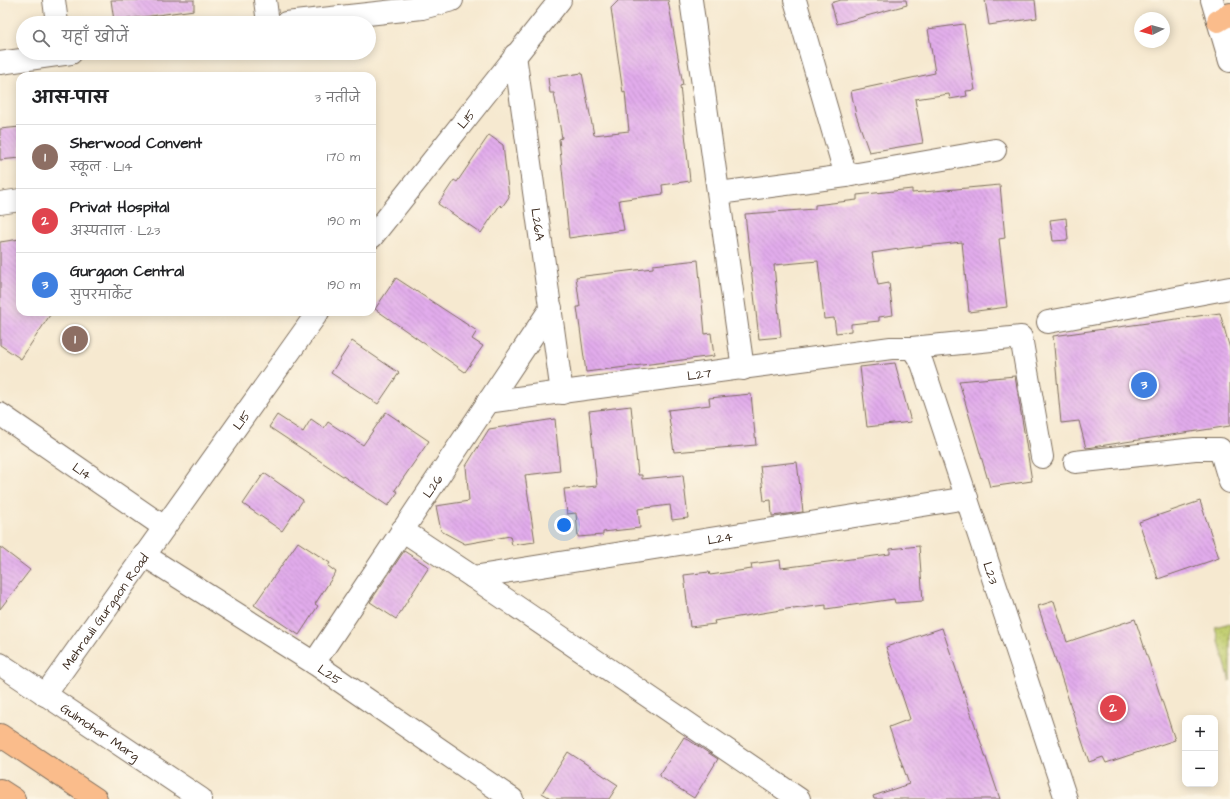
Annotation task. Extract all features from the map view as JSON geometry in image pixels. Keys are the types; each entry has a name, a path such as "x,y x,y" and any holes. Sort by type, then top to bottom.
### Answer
{"main road":[{"path":"0,735 96,799"},
{"path":"0,790 14,799"}],"street":[{"path":"54,0 56,16"},
{"path":"265,0 267,16"},
{"path":"349,16 422,8 452,0"},
{"name":"L15","path":"376,232 560,0"},
{"path":"691,0 743,369"},
{"path":"795,0 846,176"},
{"path":"1212,0 1224,18 1230,61"},
{"name":"L26A","path":"515,55 562,393"},
{"path":"0,63 19,60"},
{"path":"719,193 846,176 995,150"},
{"path":"0,203 16,201"},
{"path":"1048,322 1230,288"},
{"name":"L26","path":"314,663 551,308"},
{"name":"L15","path":"164,526 315,316"},
{"name":"L27","path":"487,402 743,369 891,348 912,348 1021,337 1042,457"},
{"name":"L23","path":"912,348 922,363 1066,799"},
{"name":"L14","path":"0,414 164,526"},
{"path":"1075,462 1196,449 1220,449 1230,482"},
{"name":"L24","path":"473,577 967,498"},
{"name":"Mehrauli Gurgaon Road","path":"45,695 164,526"},
{"path":"402,530 799,799"},
{"name":"L25","path":"144,555 314,663 512,799"},
{"name":"Gulmohar Marg","path":"0,664 202,799"}],"green space":[{"path":"1230,623 1230,681 1215,627"}],"building":[{"path":"111,0 194,0 194,10 150,16 113,16"},
{"path":"619,0 668,0 683,85 680,86 690,181 662,185 663,194 619,200 624,230 569,238 559,139 562,138 554,93 550,93 548,78 582,73 594,135 629,131 625,92 623,93 611,8"},
{"path":"841,0 906,0 907,5 837,24 831,3"},
{"path":"985,0 1035,0 1037,18 989,25"},
{"path":"964,24 975,90 966,91 967,96 950,99 949,94 915,99 923,143 869,152 856,115 851,91 935,73 928,29"},
{"path":"16,127 16,158 0,160 0,129"},
{"path":"489,135 503,145 509,197 502,207 500,205 481,233 438,204 454,180 457,182"},
{"path":"1000,185 1005,238 999,239 1007,307 969,312 962,242 872,253 878,285 889,283 893,315 879,317 879,321 851,324 851,331 836,333 834,318 824,319 818,261 774,265 781,337 759,339 745,214 815,209 815,205 857,200 857,195 912,189 912,193"},
{"path":"1066,218 1068,240 1053,241 1050,220"},
{"path":"16,240 16,316 49,316 21,359 0,345 0,242"},
{"path":"698,260 705,334 711,333 714,356 586,372 577,307 580,307 576,277 653,268 653,265"},
{"path":"396,278 477,331 472,339 483,346 465,372 376,310"},
{"path":"1220,313 1230,349 1230,426 1086,448 1079,421 1061,423 1053,336"},
{"path":"352,341 399,373 378,404 331,373"},
{"path":"895,363 911,422 867,427 860,367"},
{"path":"1015,376 1032,481 990,487 959,381"},
{"path":"751,394 756,445 674,452 668,410 710,405 709,398"},
{"path":"631,406 638,475 642,475 642,479 683,475 688,518 672,520 670,505 638,509 640,528 603,532 603,535 578,537 576,513 567,514 564,489 597,486 589,411"},
{"path":"386,412 429,441 395,490 398,492 388,506 269,427 277,415 303,432 311,419 324,428 328,422 363,445"},
{"path":"555,419 560,471 525,475 535,542 512,545 510,536 465,544 441,531 436,506 469,501 466,466 489,429"},
{"path":"797,462 803,512 772,516 771,500 764,501 760,466"},
{"path":"264,473 303,500 282,531 243,504"},
{"path":"1200,501 1219,558 1158,579 1139,522"},
{"path":"298,542 330,563 328,566 336,572 315,604 318,606 299,635 254,605"},
{"path":"919,546 923,601 895,603 894,599 826,609 826,605 793,608 714,621 715,624 690,627 684,575 709,572 710,575 752,569 751,564 780,560 781,568 890,554 890,549"},
{"path":"0,547 30,570 0,609"},
{"path":"404,551 429,567 396,619 370,602"},
{"path":"1054,601 1067,642 1135,619 1175,740 1106,763 1103,757 1089,762 1038,606"},
{"path":"942,628 1000,799 874,799 873,796 909,784 889,727 910,719 886,647"},
{"path":"684,737 718,759 694,798 659,776"},
{"path":"568,752 618,785 609,799 552,799 542,793"}],"place":[{"name":"Sherwood Convent","path":"75,339"},
{"name":"Gurgaon Central","path":"1144,385"},
{"name":"Privat Hospital","path":"1113,708"}]}
